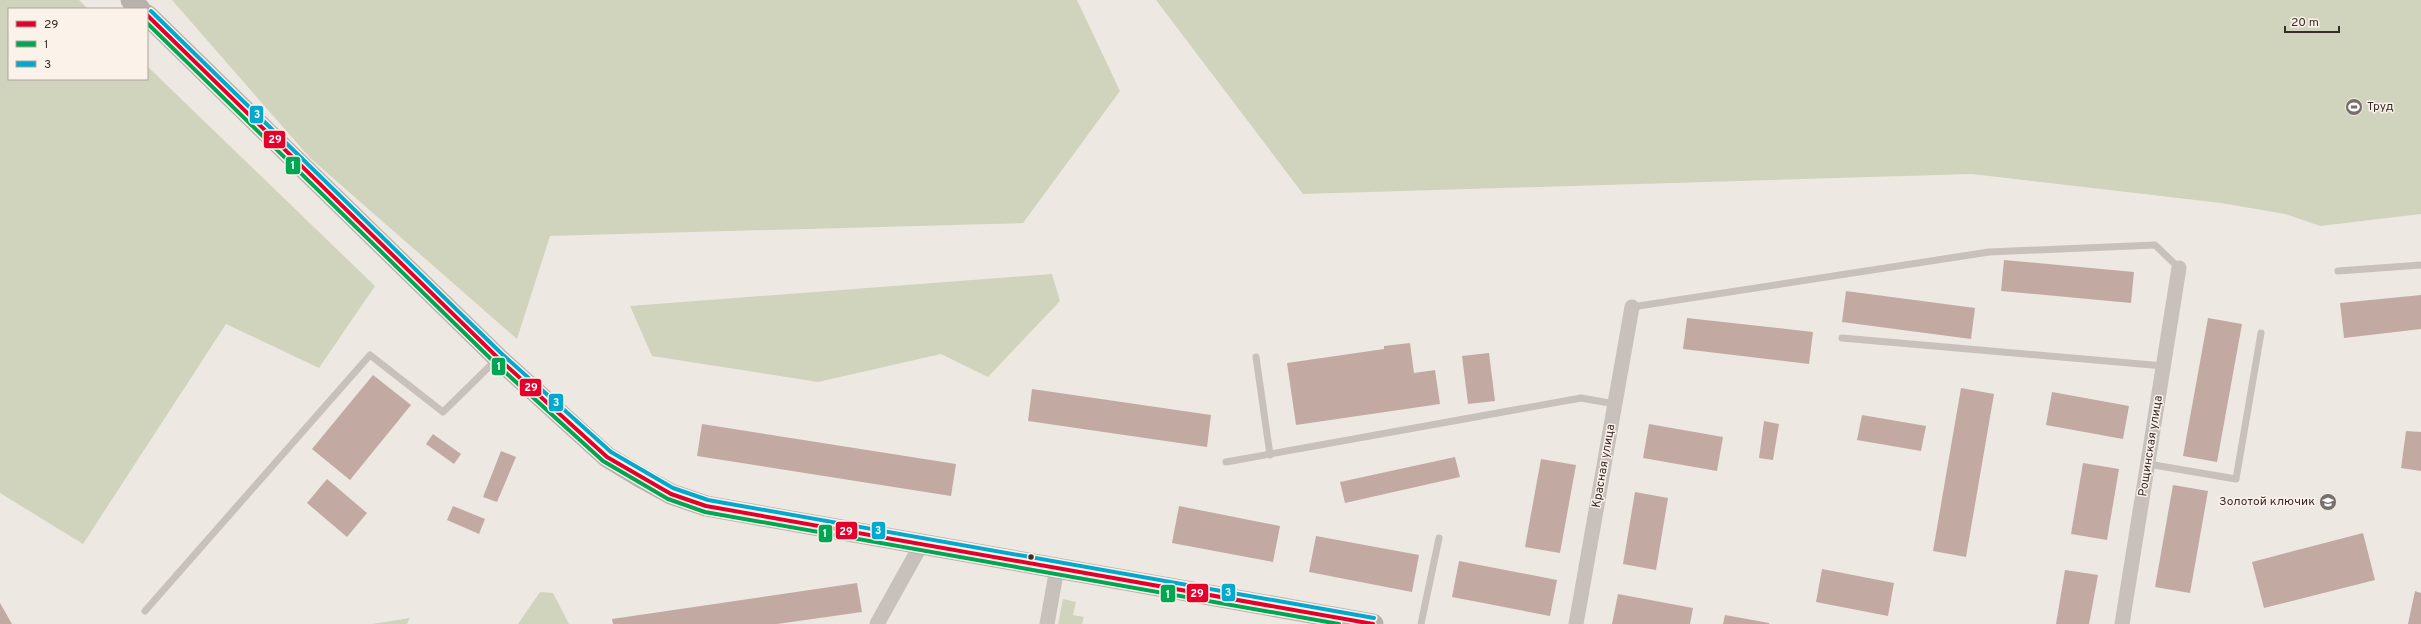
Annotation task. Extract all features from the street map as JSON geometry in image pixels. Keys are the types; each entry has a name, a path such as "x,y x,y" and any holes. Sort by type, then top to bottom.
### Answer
{"street":[{"path":"131,0 139,8"},
{"path":"148,17 498,358 607,456 640,477 671,494 706,506 1373,624"},
{"name":"Рощинская улица","path":"2122,624 2179,268"},
{"name":"Красная улица","path":"1576,624 1632,307"},
{"path":"877,624 921,545"},
{"path":"1047,624 1057,568"}],"lane":[{"path":"1632,307 1989,252 2155,244 2179,268"},
{"path":"2338,272 2421,265"},
{"path":"2148,464 2236,479 2261,333"},
{"path":"1842,338 2164,366"},
{"path":"145,611 370,355 443,412 498,358"},
{"path":"1256,357 1270,455"},
{"path":"1226,462 1581,398 1615,404"},
{"path":"1421,624 1439,538"}],"green space":[{"path":"0,0 79,0 87,8 8,8 8,80 148,80 148,67 375,286 319,368 226,324 83,544 0,493"},
{"path":"172,0 1077,0 1120,91 1023,223 550,236 517,339 310,158"},
{"path":"1156,0 2421,0 2421,214 2320,226 2285,214 2221,203 1972,174 1303,194"},
{"path":"1052,274 1060,301 988,377 941,354 818,382 652,356 630,306"},
{"path":"540,592 553,593 569,624 518,624"},
{"path":"1063,599 1076,602 1073,615 1084,617 1082,624 1058,624"},
{"path":"410,618 407,624 372,624"}],"building":[{"path":"2004,260 2134,272 2131,303 2001,291"},
{"path":"1846,291 1975,308 1971,339 1842,322"},
{"path":"2421,295 2421,329 2344,338 2340,303"},
{"path":"1687,318 1813,332 1809,364 1683,349"},
{"path":"2208,318 2242,324 2217,462 2183,456"},
{"path":"1410,343 1414,373 1435,370 1440,404 1296,425 1287,363 1384,349 1384,346"},
{"path":"1489,353 1495,401 1468,404 1462,356"},
{"path":"373,375 411,405 350,480 312,449"},
{"path":"1961,388 1994,394 1966,557 1933,551"},
{"path":"1032,389 1211,415 1207,447 1028,421"},
{"path":"2052,392 2129,406 2123,439 2046,425"},
{"path":"1862,415 1926,426 1921,451 1857,440"},
{"path":"1764,421 1779,424 1773,460 1759,458"},
{"path":"702,424 956,464 951,496 697,456"},
{"path":"1649,424 1723,437 1717,471 1643,458"},
{"path":"2406,431 2421,432 2421,471 2401,468"},
{"path":"433,434 461,454 454,464 426,444"},
{"path":"501,451 516,457 497,502 483,497"},
{"path":"1455,457 1460,477 1345,503 1340,482"},
{"path":"1541,459 1576,465 1560,553 1525,547"},
{"path":"2083,463 2119,469 2107,540 2071,534"},
{"path":"327,479 367,513 347,537 307,503"},
{"path":"2173,485 2208,491 2190,593 2155,587"},
{"path":"1635,492 1668,498 1656,570 1623,564"},
{"path":"453,506 485,519 479,534 447,520"},
{"path":"1179,506 1280,526 1273,562 1172,543"},
{"path":"2363,533 2375,580 2264,608 2252,562"},
{"path":"1316,536 1419,555 1412,592 1309,572"},
{"path":"1459,561 1557,580 1550,616 1452,597"},
{"path":"1822,569 1894,583 1888,616 1816,602"},
{"path":"2065,570 2098,575 2089,624 2056,624"},
{"path":"857,583 862,612 777,624 613,624 612,619"},
{"path":"2415,591 2421,593 2421,624 2408,624"},
{"path":"1618,594 1693,608 1690,624 1612,624"},
{"path":"0,603 12,624 0,624"},
{"path":"1725,615 1769,623 1769,624 1723,624"}],"transit line":[{"name":"3","path":"151,11 502,354 611,452 673,488 708,500 1374,618"},
{"name":"29","path":"148,16 498,358 607,457 671,494 706,506 1373,624"},
{"name":"1","path":"148,24 494,362 603,461 668,499 705,512 1339,624"}],"place":[{"name":"Труд","path":"2354,107"},
{"name":"Золотой ключик","path":"2328,502"}]}
